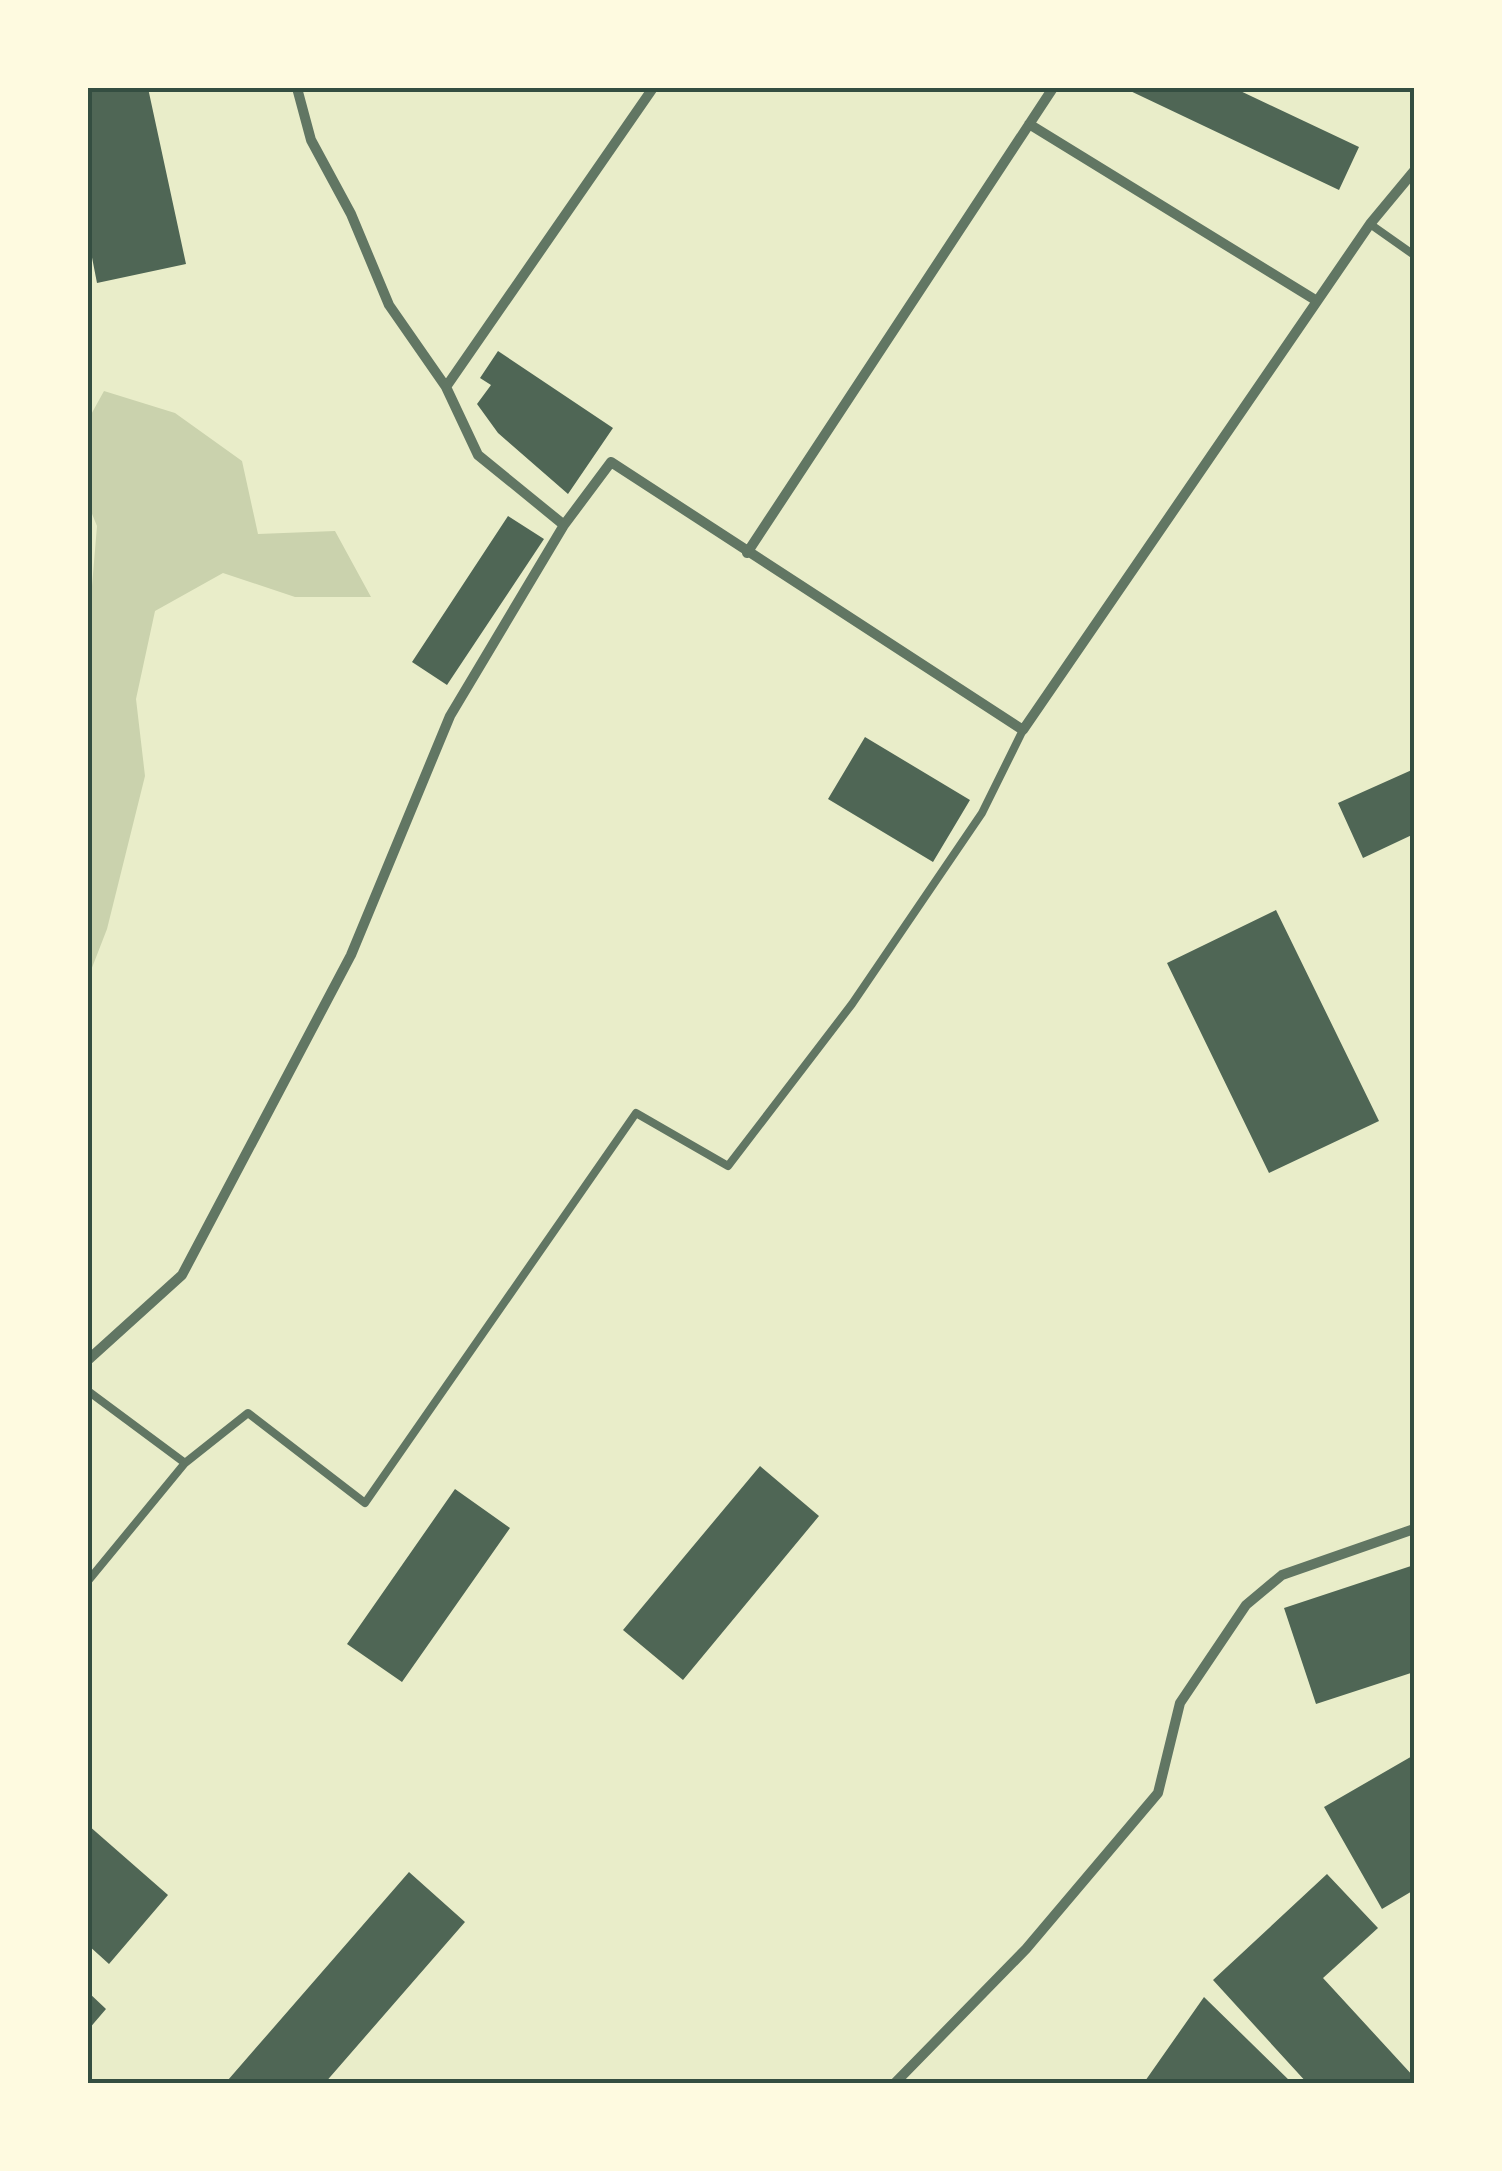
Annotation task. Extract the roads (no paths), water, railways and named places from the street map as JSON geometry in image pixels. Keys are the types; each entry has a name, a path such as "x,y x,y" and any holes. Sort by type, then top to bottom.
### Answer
{"street":[{"path":"298,88 311,140 351,214 389,305 446,387 478,455 564,525"},
{"path":"446,387 653,88"},
{"path":"747,553 1052,88"},
{"path":"1029,124 1317,301"},
{"path":"88,1360 182,1275 351,955 450,716 564,525 611,462 1022,730 1370,224 1414,171"},
{"path":"894,2084 1026,1949 1158,1793 1180,1703 1246,1605 1282,1575 1414,1529"}],"lane":[{"path":"1370,224 1414,254"},
{"path":"88,1581 185,1463 248,1412 364,1503 636,1114 728,1166 852,1004 982,814 1022,730"},
{"path":"88,1392 185,1463"}]}
